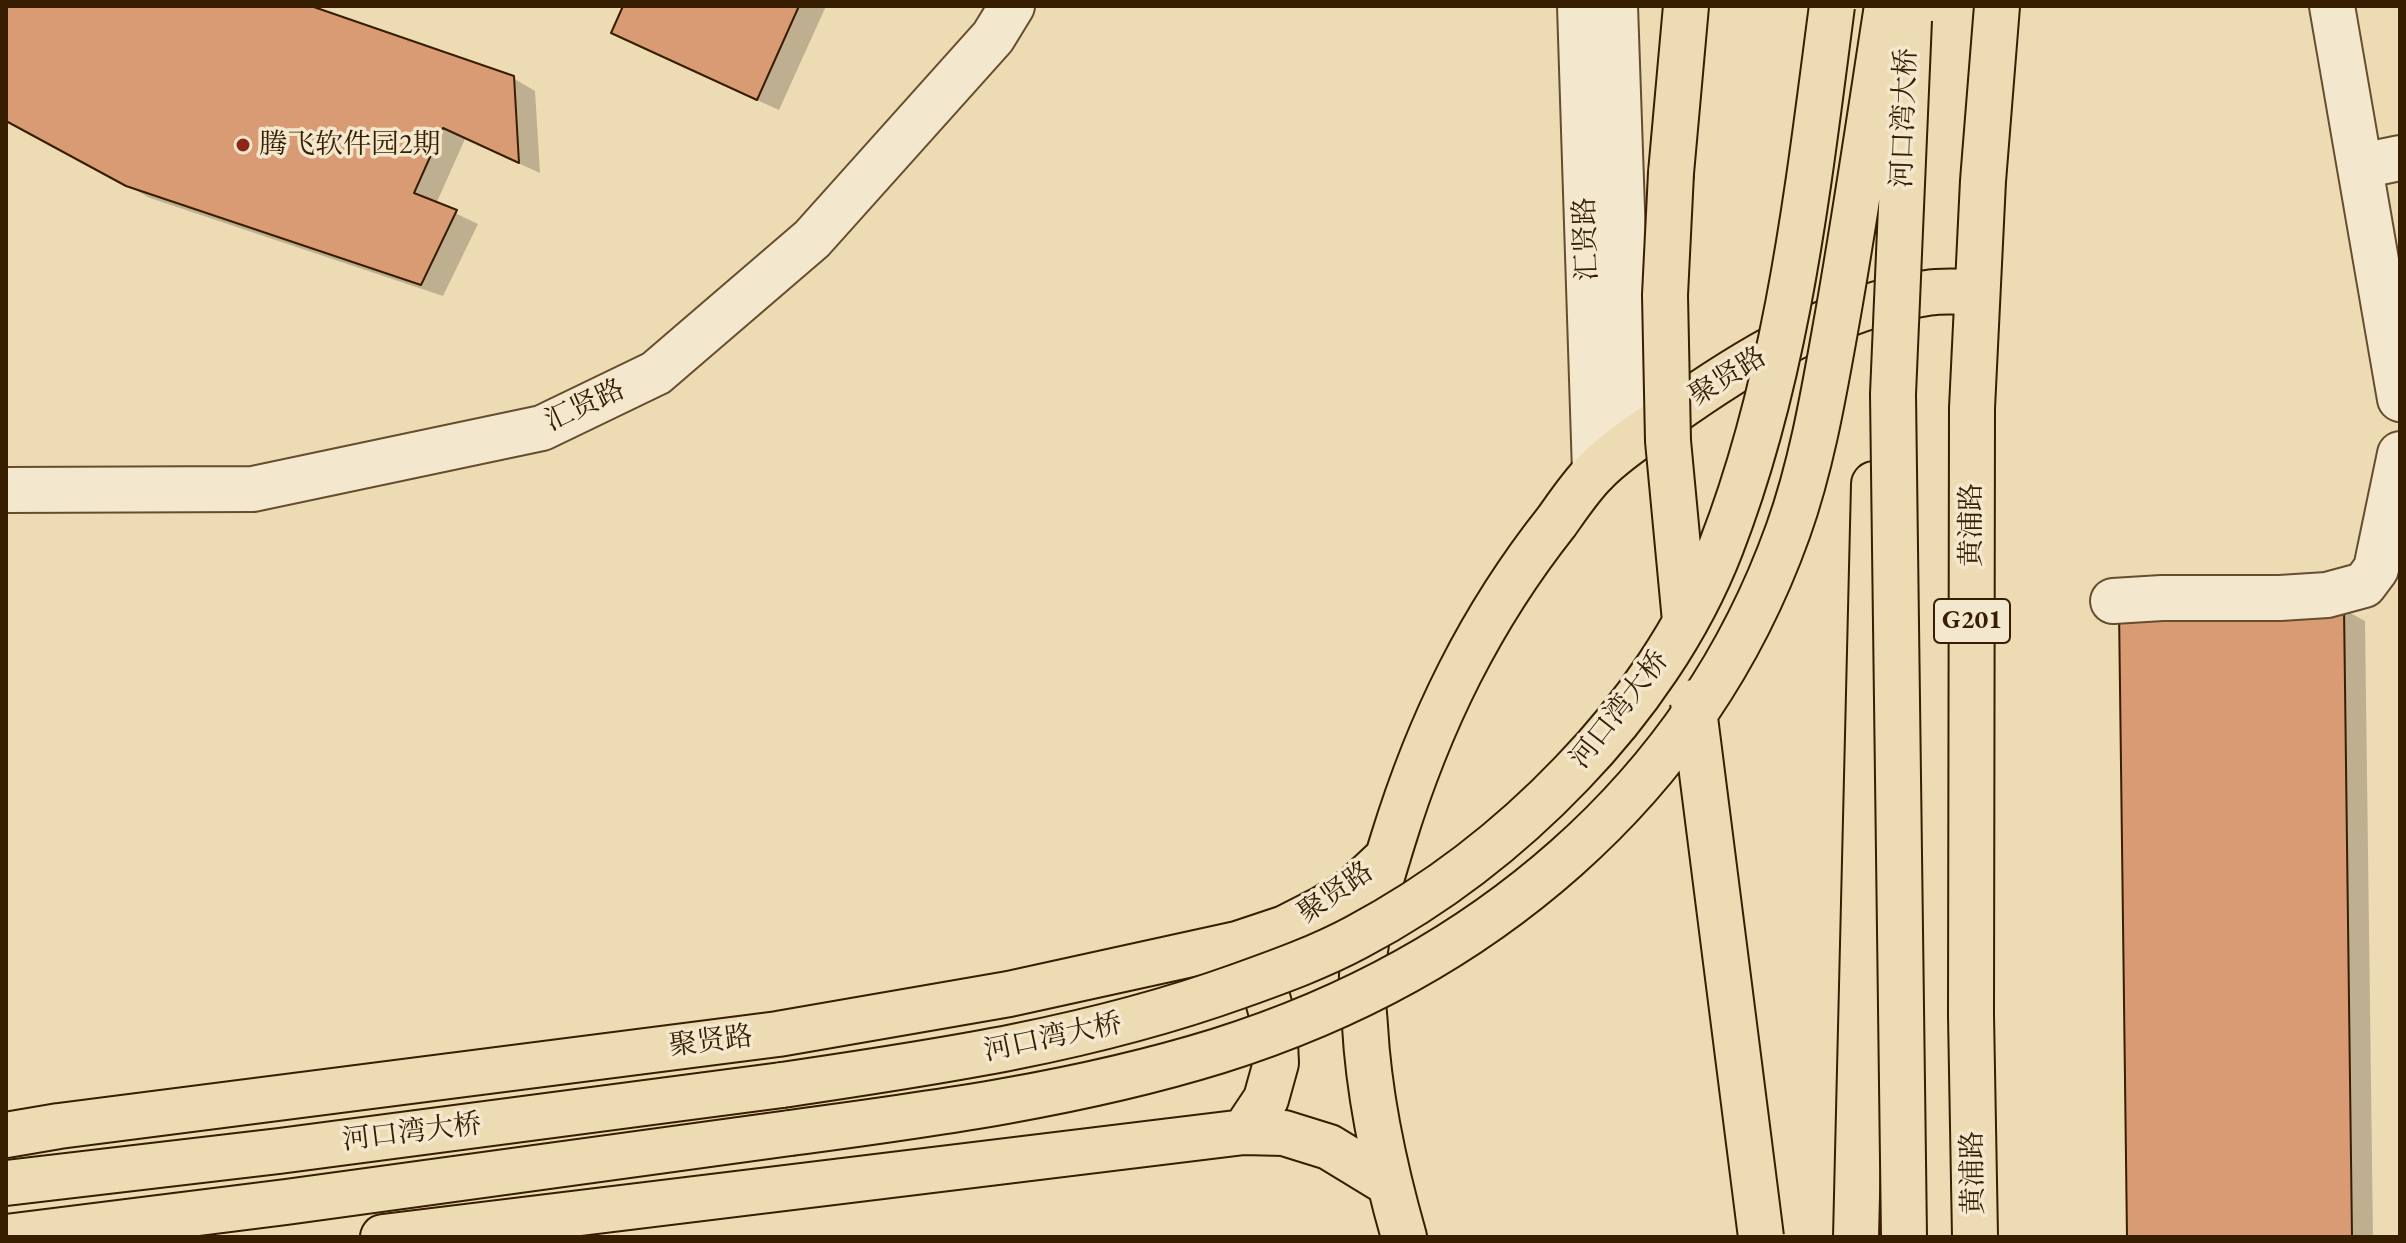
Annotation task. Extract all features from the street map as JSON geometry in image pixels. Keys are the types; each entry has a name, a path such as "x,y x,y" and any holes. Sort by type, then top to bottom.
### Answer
{"main road":[{"name":"河口湾大桥","path":"1686,6 1671,173 1665,295 1668,441 1701,782 1761,1237"},
{"name":"河口湾大桥","path":"6,1183 279,1151 782,1085 1043,1043 1118,1025 1265,977 1354,939 1423,898 1486,854 1537,810 1592,753 1642,691 1687,618 1720,551 1749,468 1773,375 1799,233 1832,6"},
{"name":"河口湾大桥","path":"6,1237 286,1202 981,1106 1071,1088 1204,1055 1352,999 1427,960 1534,887 1590,838 1642,782 1693,717 1763,593 1789,528 1827,380 1888,6"},
{"path":"1856,1237 1888,6"},
{"name":"河口湾大桥","path":"1904,1237 1893,394 1910,6"},
{"name":"黄浦路","path":"1975,1237 1971,1015 1972,408 1983,181 1997,6"},
{"name":"聚贤路","path":"1404,1237 1388,1183 1368,1080 1362,978 1370,914 1414,772 1447,697 1484,627 1537,545 1595,472 1630,442 1694,396 1771,350 1832,320 1879,303 1929,292 1977,292"},
{"name":"聚贤路","path":"6,1135 778,1034 1009,994 1237,944 1285,928 1354,889 1388,857"},
{"path":"1237,944 1264,986 1274,1022 1276,1063 1266,1099 1244,1132"},
{"path":"383,1237 1244,1132 1284,1133 1329,1147 1388,1183"}],"street":[{"name":"汇贤路","path":"6,490 253,489 542,428 656,373 812,239 993,37 1012,6"},
{"name":"汇贤路","path":"1580,6 1595,472"},
{"name":"汇贤路","path":"1615,6 1630,442"},
{"path":"2332,6 2380,162 2400,399"},
{"path":"2113,601 2280,598 2327,595 2364,585 2376,569 2400,454"}],"building":[{"name":"腾飞软件园2期","path":"6,6 311,6 514,76 519,163 443,128 414,193 457,210 421,285 126,186 6,121"},
{"path":"623,6 799,6 757,100 611,33"},
{"path":"2344,607 2352,1237 2127,1237 2119,609"}],"place":[{"name":"腾飞软件园2期","path":"243,145"}]}
